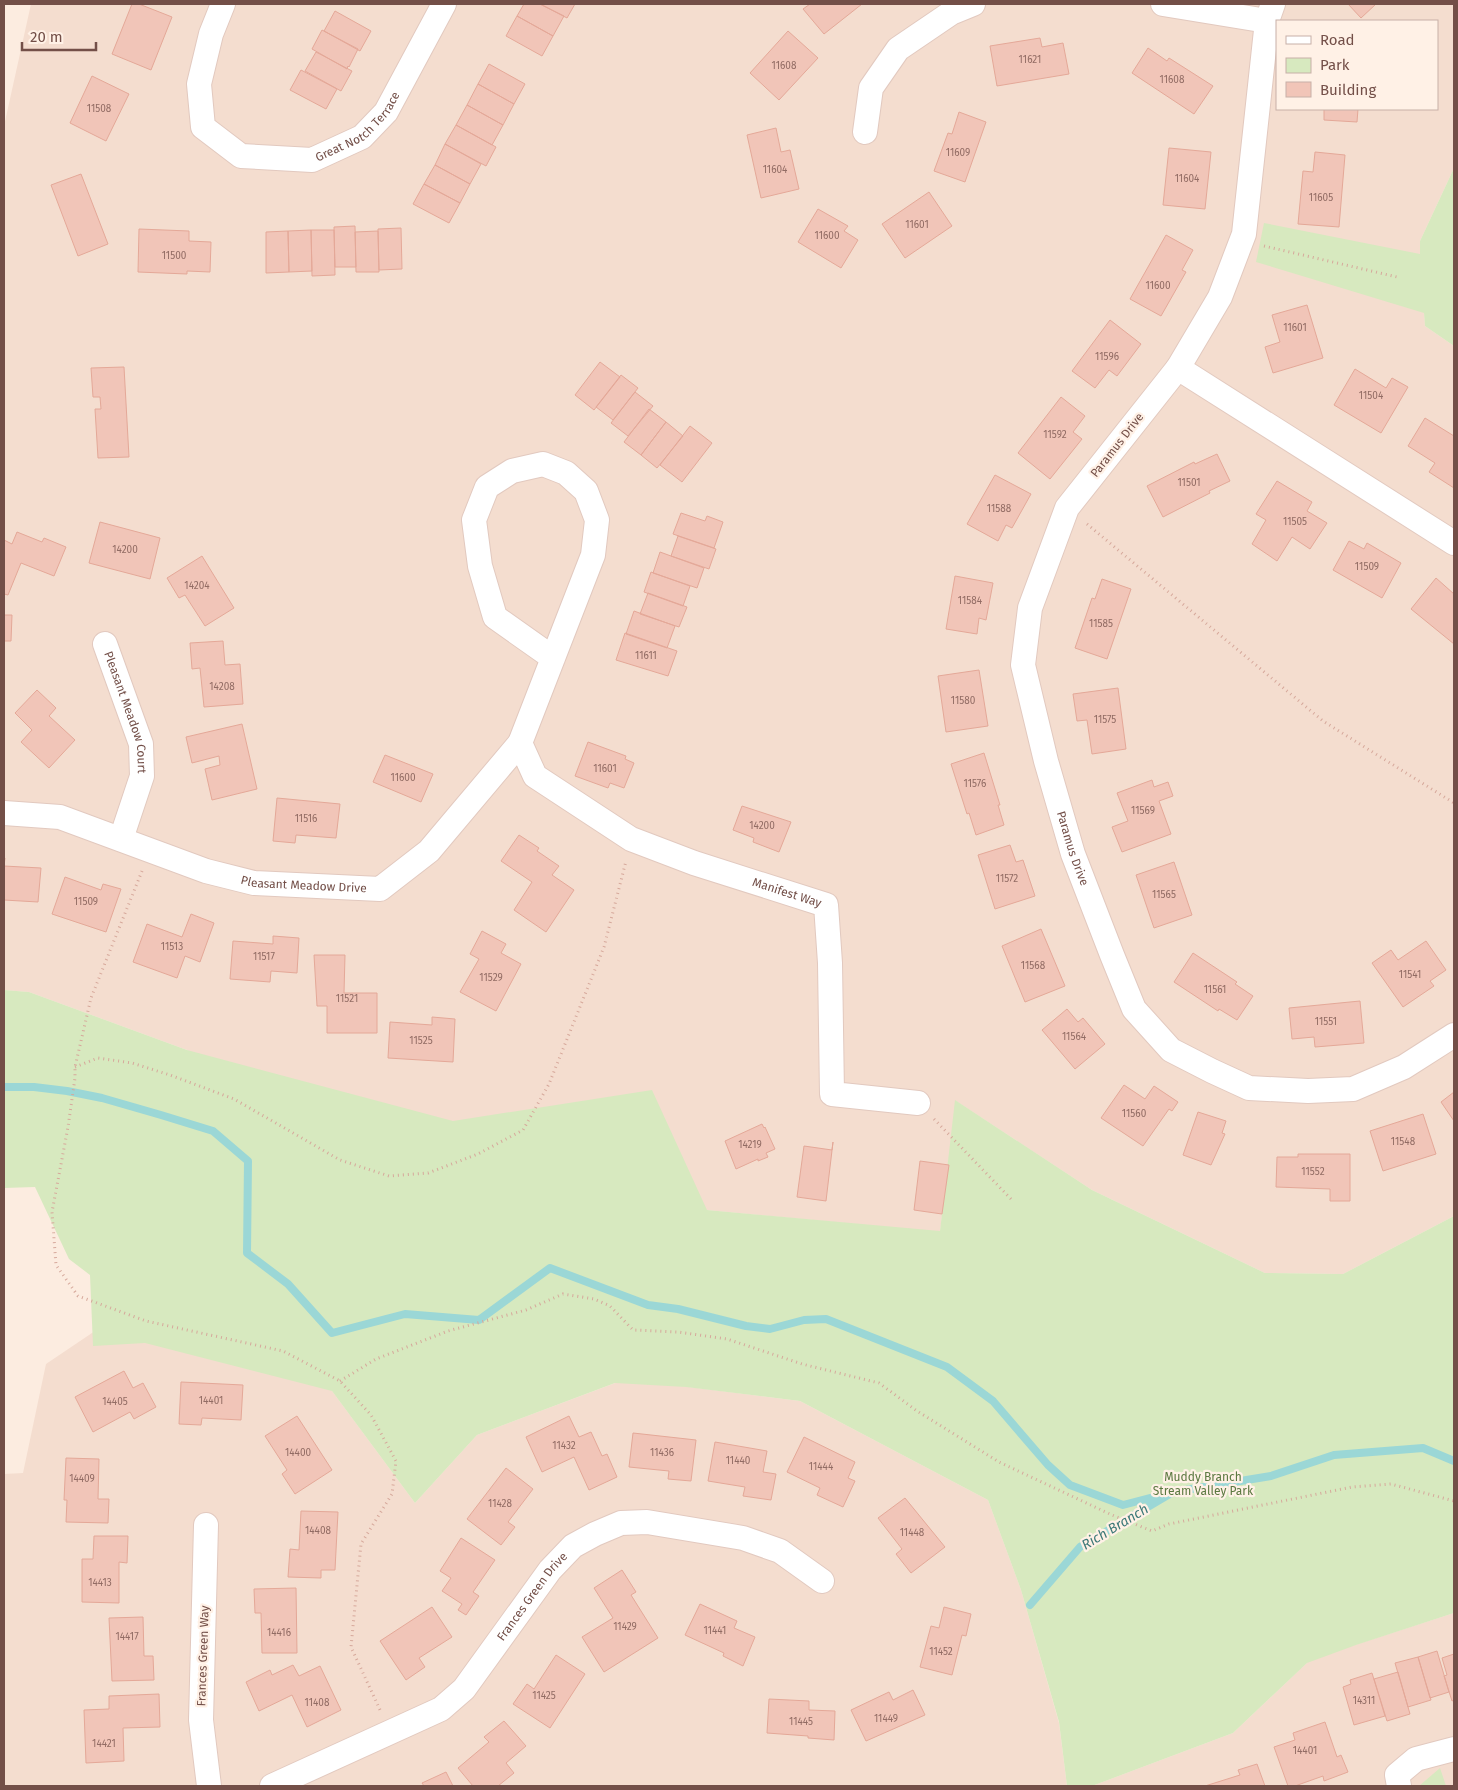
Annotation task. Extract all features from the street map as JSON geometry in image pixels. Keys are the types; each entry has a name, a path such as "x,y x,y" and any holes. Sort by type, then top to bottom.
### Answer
{"street":[{"name":"Great Notch Terrace","path":"224,4 211,34 199,84 203,127 241,156 312,160 362,137 386,112 444,4"},
{"path":"865,132 871,88 898,49 951,13 973,4"},
{"path":"1163,4 1270,13"},
{"name":"Paramus Drive","path":"1270,13 1244,234 1220,297 1178,368 1067,508 1030,608 1022,665 1046,761 1073,854 1134,1009 1171,1050 1249,1088 1308,1091 1353,1089 1404,1067 1454,1035"},
{"path":"1178,368 1454,543"},
{"name":"Pleasant Meadow Drive","path":"4,812 60,817 206,871 254,883 380,889 429,851 520,743 593,555 597,520 586,491 566,473 543,464 512,471 487,487 474,520 480,566 495,617 553,658"},
{"name":"Pleasant Meadow Court","path":"105,644 141,744 142,776 121,838"},
{"name":"Manifest Way","path":"520,743 535,776 631,839 694,863 826,905 830,963 832,1094 918,1103"},
{"name":"Frances Green Drive","path":"272,1786 441,1709 464,1689 550,1570 574,1546 595,1534 622,1523 647,1522 743,1538 780,1551 822,1581"},
{"name":"Frances Green Way","path":"206,1525 201,1720 209,1786"},
{"path":"1399,1786 1397,1775 1416,1759 1454,1748"}],"path":[{"path":"1241,240 1397,278"},
{"path":"1067,508 1322,722 1454,803"},
{"path":"75,1066 98,1058 132,1063 170,1075 234,1098 280,1127 340,1160 389,1176 428,1172 478,1154 523,1130 549,1084 604,947 631,839"},
{"path":"151,850 91,998 75,1066 68,1128 52,1212 56,1265 78,1296 146,1321 283,1351 340,1381 371,1415 396,1461 392,1494 361,1544 351,1647 390,1733"},
{"path":"918,1103 1011,1199"},
{"path":"340,1381 376,1359 448,1331 526,1310 563,1294 594,1299 610,1306 633,1330 678,1332 727,1339 802,1364 879,1383 917,1411 999,1462 1112,1515 1152,1531 1169,1524 1352,1487 1391,1484 1454,1501"}],"shaded area":[{"path":"31,4 1454,4 1454,168 1420,241 1425,326 1454,346 1454,1216 1343,1274 1265,1273 1092,1190 956,1101 940,1232 707,1210 385,1167 187,1050 29,992 4,990 4,126"},
{"path":"132,1306 298,1345 415,1503 477,1435 626,1379 800,1401 988,1500 1021,1590 1059,1723 1067,1786 4,1786 4,1474 23,1473 46,1364"},
{"path":"1454,1613 1454,1786 1092,1786 1233,1733 1311,1659"}],"green space":[{"path":"1454,168 1454,346 1425,326 1424,313 1256,262 1264,223 1420,254 1420,241"},
{"name":"Muddy Branch Stream Valley Park","path":"4,990 29,992 187,1050 453,1121 652,1090 707,1210 940,1231 955,1100 1092,1190 1265,1273 1343,1274 1454,1216 1454,1613 1307,1663 1233,1733 1092,1786 1067,1786 1059,1722 1021,1590 988,1500 800,1401 686,1387 615,1383 477,1435 415,1503 332,1391 145,1343 93,1346 90,1275 69,1259 35,1187 4,1188"},
{"path":"1440,1768 1446,1786 1419,1786"}],"building":[{"path":"132,4 139,4 172,17 151,70 112,54"},
{"path":"524,4 540,4 564,16 553,36 517,16"},
{"path":"540,4 575,4 567,18"},
{"path":"810,4 862,4 824,34 803,9"},
{"path":"1348,4 1376,4 1361,18"},
{"path":"335,11 371,31 360,51 324,31"},
{"path":"517,16 553,36 542,56 506,36"},
{"path":"322,30 358,49 347,69 312,49"},
{"path":"788,31 818,58 779,100 750,73"},
{"path":"1040,38 1042,47 1063,43 1069,74 997,86 990,46"},
{"path":"1148,48 1167,61 1169,58 1213,86 1194,114 1132,73"},
{"path":"316,52 352,71 341,91 305,71"},
{"path":"489,64 525,84 514,104 478,84"},
{"path":"301,70 337,89 326,109 290,90"},
{"path":"92,76 129,94 106,141 70,123"},
{"path":"478,84 514,104 503,125 467,105"},
{"path":"467,105 503,125 492,145 456,125"},
{"path":"1324,110 1358,110 1357,122 1324,120"},
{"path":"959,112 986,122 965,182 934,171 948,133 952,134"},
{"path":"456,125 496,147 486,166 445,144"},
{"path":"776,128 781,152 790,150 799,189 761,198 747,135"},
{"path":"445,144 481,164 470,184 435,165"},
{"path":"1169,148 1211,152 1205,209 1163,205"},
{"path":"1315,152 1345,155 1339,227 1298,224 1303,171 1313,172"},
{"path":"435,165 470,184 460,203 424,184"},
{"path":"81,174 108,244 78,256 51,185"},
{"path":"424,184 460,203 449,223 413,204"},
{"path":"929,192 952,226 905,258 882,224"},
{"path":"818,209 848,226 844,231 858,240 841,268 798,242"},
{"path":"355,226 356,267 335,267 334,227"},
{"path":"401,228 402,269 379,270 378,229"},
{"path":"139,229 189,231 189,241 211,242 210,272 187,271 187,274 138,272"},
{"path":"311,230 334,230 335,275 312,276"},
{"path":"311,230 312,271 289,272 288,231"},
{"path":"288,231 289,272 266,273 266,232"},
{"path":"378,231 379,272 356,272 355,232"},
{"path":"1166,235 1193,250 1182,270 1186,272 1161,316 1130,299"},
{"path":"1307,305 1323,358 1273,373 1265,347 1280,342 1272,315"},
{"path":"1110,320 1141,344 1117,376 1109,370 1095,388 1072,371"},
{"path":"600,362 620,377 594,410 575,395"},
{"path":"124,367 129,457 98,458 95,409 101,409 100,397 93,397 91,368"},
{"path":"1355,369 1386,388 1392,378 1408,387 1381,433 1334,405"},
{"path":"621,375 638,388 613,420 596,407"},
{"path":"635,392 653,406 628,436 611,423"},
{"path":"1061,397 1085,416 1073,432 1082,439 1050,479 1018,453"},
{"path":"649,409 666,422 641,455 624,442"},
{"path":"1425,418 1454,436 1454,488 1429,472 1435,463 1408,446"},
{"path":"666,422 683,436 657,468 641,455"},
{"path":"690,426 712,443 682,482 660,465"},
{"path":"1217,454 1230,481 1163,517 1147,486 1194,462 1195,464"},
{"path":"995,475 1031,494 1012,528 1006,525 998,541 967,524"},
{"path":"1277,481 1312,502 1307,511 1327,523 1310,549 1292,537 1277,561 1252,544 1266,520 1256,514"},
{"path":"681,513 705,521 707,516 723,522 714,548 673,534"},
{"path":"100,522 160,538 150,579 89,563"},
{"path":"17,532 42,542 44,538 66,547 54,576 21,563 8,595 4,594 4,540 12,544"},
{"path":"678,536 716,549 709,569 671,556"},
{"path":"1349,541 1364,549 1367,543 1401,563 1382,598 1333,570"},
{"path":"660,552 704,568 697,588 653,573"},
{"path":"202,556 234,608 205,626 185,595 179,598 167,578"},
{"path":"651,572 690,586 683,606 644,592"},
{"path":"955,576 993,583 986,620 979,618 977,634 946,629"},
{"path":"1436,578 1454,594 1454,644 1411,609"},
{"path":"1102,579 1131,589 1107,659 1075,648 1092,598 1095,599"},
{"path":"648,593 687,607 679,627 640,614"},
{"path":"634,611 675,626 667,648 626,634"},
{"path":"4,615 12,615 11,641 4,641"},
{"path":"625,633 677,651 668,676 616,660"},
{"path":"223,641 225,665 240,664 243,704 204,707 200,668 192,669 190,643"},
{"path":"979,670 988,726 946,732 938,676"},
{"path":"1118,688 1126,749 1092,754 1087,720 1077,721 1073,694"},
{"path":"37,690 56,708 49,716 75,740 49,768 21,742 32,730 15,713"},
{"path":"242,724 257,789 212,800 205,769 220,765 219,756 192,763 186,737"},
{"path":"588,742 626,756 625,759 634,763 624,788 610,783 608,788 575,776"},
{"path":"984,753 1004,825 976,835 969,813 967,814 951,764"},
{"path":"385,755 433,774 421,802 373,782"},
{"path":"1152,780 1154,787 1168,782 1173,796 1159,801 1171,834 1122,852 1112,827 1128,821 1117,793"},
{"path":"277,798 340,804 336,838 296,835 295,843 273,841"},
{"path":"742,806 791,822 779,852 753,842 754,838 733,830"},
{"path":"519,835 539,848 537,851 559,866 552,875 574,890 546,932 514,910 532,882 501,861"},
{"path":"1010,845 1016,862 1023,860 1035,896 995,909 978,855"},
{"path":"1174,862 1192,915 1154,928 1136,875"},
{"path":"4,866 41,868 38,902 4,900"},
{"path":"65,877 101,890 103,884 121,889 106,932 52,914"},
{"path":"191,914 214,923 200,962 185,956 177,978 133,962 147,924 182,937"},
{"path":"1041,929 1065,986 1025,1002 1002,946"},
{"path":"482,931 506,944 501,953 521,964 496,1011 460,992 479,959 470,954"},
{"path":"273,936 299,938 297,973 271,971 270,982 230,979 233,941 273,944"},
{"path":"1426,941 1446,970 1430,981 1434,986 1403,1007 1372,963 1391,950 1398,960"},
{"path":"1193,953 1237,982 1235,984 1253,996 1237,1020 1219,1009 1218,1011 1174,982"},
{"path":"314,955 345,955 344,993 377,993 377,1033 327,1033 327,1006 317,1006"},
{"path":"1360,1001 1364,1043 1315,1047 1314,1037 1292,1039 1289,1008"},
{"path":"1067,1009 1078,1022 1083,1018 1105,1044 1075,1069 1042,1030"},
{"path":"432,1017 455,1019 453,1062 388,1058 390,1022 432,1025"},
{"path":"1124,1085 1145,1099 1154,1086 1178,1102 1172,1111 1169,1109 1143,1146 1101,1118"},
{"path":"1454,1092 1454,1121 1441,1102"},
{"path":"1198,1112 1226,1121 1222,1133 1225,1134 1211,1165 1183,1155"},
{"path":"1423,1114 1436,1154 1383,1171 1370,1131"},
{"path":"762,1124 775,1149 766,1153 768,1157 758,1161 758,1159 736,1169 725,1141"},
{"path":"833,1142 826,1201 797,1197 804,1146 832,1150"},
{"path":"1298,1154 1350,1154 1350,1201 1330,1201 1330,1189 1276,1187 1277,1157 1298,1157"},
{"path":"920,1161 949,1165 942,1214 914,1210"},
{"path":"124,1371 133,1388 143,1383 156,1407 134,1419 130,1412 93,1432 75,1397"},
{"path":"181,1382 243,1385 241,1420 202,1418 201,1425 179,1424"},
{"path":"297,1416 332,1470 295,1494 282,1474 287,1470 265,1436"},
{"path":"569,1416 579,1437 591,1432 602,1456 607,1454 617,1477 589,1490 574,1457 542,1472 526,1437"},
{"path":"633,1433 696,1440 691,1481 668,1479 669,1471 629,1467"},
{"path":"804,1437 855,1462 848,1478 855,1481 843,1507 817,1495 820,1488 787,1472"},
{"path":"715,1442 767,1451 763,1472 776,1474 771,1500 743,1496 745,1487 708,1481"},
{"path":"66,1458 99,1459 98,1499 109,1499 108,1523 66,1522 67,1500 64,1500"},
{"path":"506,1468 533,1489 508,1522 515,1527 501,1545 467,1519"},
{"path":"905,1498 945,1547 911,1573 896,1554 902,1549 878,1518"},
{"path":"301,1511 338,1512 335,1570 321,1570 321,1578 288,1577 290,1549 299,1550"},
{"path":"94,1536 128,1536 127,1563 119,1562 119,1603 82,1602 82,1559 93,1559"},
{"path":"461,1538 495,1560 473,1592 479,1596 466,1615 458,1610 462,1604 442,1591 451,1578 440,1571"},
{"path":"622,1570 636,1592 631,1595 658,1638 604,1672 582,1637 613,1618 594,1588"},
{"path":"296,1588 297,1653 262,1653 261,1613 255,1613 254,1589"},
{"path":"700,1604 737,1621 734,1628 755,1637 743,1666 723,1656 724,1653 685,1635"},
{"path":"432,1607 452,1637 419,1658 425,1667 406,1680 380,1641"},
{"path":"944,1607 971,1614 966,1636 962,1635 952,1675 920,1667 931,1626 939,1628"},
{"path":"143,1617 144,1656 153,1656 154,1680 112,1681 109,1618"},
{"path":"1437,1651 1449,1692 1430,1698 1418,1657"},
{"path":"1454,1654 1454,1700 1452,1701 1444,1676 1447,1675 1442,1658"},
{"path":"556,1655 585,1674 550,1728 513,1704 527,1684 534,1689"},
{"path":"1418,1657 1431,1700 1408,1707 1395,1663"},
{"path":"293,1665 299,1676 320,1666 341,1710 307,1727 292,1695 259,1711 246,1682 270,1670 272,1675"},
{"path":"1398,1672 1410,1714 1387,1721 1374,1679"},
{"path":"1372,1673 1385,1716 1354,1725 1343,1687 1351,1684 1350,1680"},
{"path":"913,1690 925,1715 866,1741 851,1710 889,1692 893,1700"},
{"path":"159,1694 160,1727 123,1728 124,1761 86,1763 84,1710 109,1709 109,1696"},
{"path":"769,1699 809,1701 809,1710 835,1711 834,1740 767,1733"},
{"path":"504,1721 526,1746 506,1763 514,1773 498,1786 473,1786 458,1768 489,1742 484,1737"},
{"path":"1325,1722 1337,1757 1341,1755 1348,1772 1324,1781 1323,1776 1295,1786 1288,1786 1274,1747 1295,1740 1293,1733"},
{"path":"1257,1764 1265,1786 1205,1786 1240,1775 1238,1770"},
{"path":"446,1772 453,1786 424,1786 422,1783"}],"waterway":[{"path":"4,1087 34,1087 102,1098 213,1131 248,1161 247,1253 288,1284 332,1333 405,1314 479,1320 550,1268 648,1305 678,1309 746,1326 770,1329 804,1320 826,1319 947,1367 993,1401 1048,1465 1070,1485 1123,1505 1173,1492"},
{"name":"Rich Branch","path":"1030,1605 1080,1547 1173,1492 1271,1476 1334,1455 1423,1448 1454,1461"}]}
